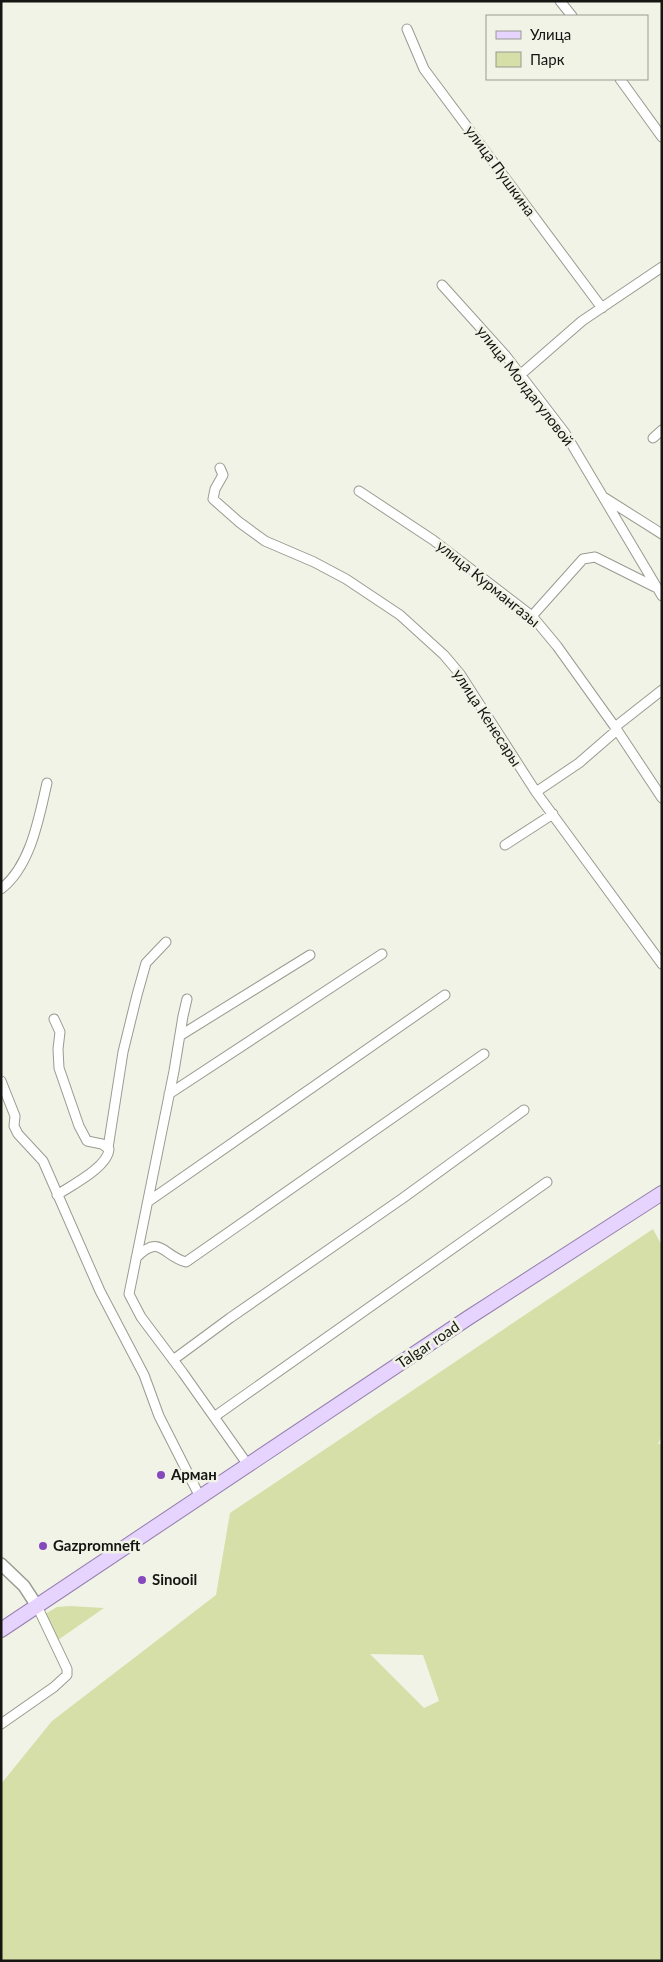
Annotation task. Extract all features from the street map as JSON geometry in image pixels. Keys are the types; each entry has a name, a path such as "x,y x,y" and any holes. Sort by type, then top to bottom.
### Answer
{"main road":[{"name":"Talgar road","path":"1,1630 468,1318 662,1193"}],"street":[{"path":"560,1 571,15"},
{"name":"улица Пушкина","path":"407,29 424,69 602,308"},
{"path":"621,80 662,137"},
{"path":"520,374 582,322 662,267"},
{"name":"улица Молдагуловой","path":"442,285 506,356 565,433 659,592"},
{"path":"653,438 662,430"},
{"name":"улица Кенесары","path":"220,468 223,475 215,489 213,499 239,522 264,540 314,562 346,579 400,615 444,655 460,674 536,792 662,964"},
{"name":"улица Курмангазы","path":"359,491 433,540 532,616 557,646 662,798"},
{"path":"603,496 662,534"},
{"path":"532,616 583,559 595,558 659,592"},
{"path":"536,792 578,763 662,690"},
{"path":"1,888 12,880 16,874 36,829 47,783"},
{"path":"505,845 552,814"},
{"path":"57,1194 102,1164 109,1156 108,1148 123,1052 137,995 146,963 166,942"},
{"path":"169,1094 382,954"},
{"path":"181,1035 310,955"},
{"path":"149,1201 446,995"},
{"path":"188,1000 183,1016 149,1201 129,1294 140,1318 173,1360 248,1465"},
{"path":"54,1018 60,1032 58,1049 59,1068 79,1126 87,1141 102,1144 108,1148"},
{"path":"136,1258 149,1247 157,1246 186,1262 484,1054"},
{"path":"1,1081 15,1116 14,1126 18,1134 43,1162 100,1291 144,1375 159,1416 196,1500"},
{"path":"173,1360 524,1110"},
{"path":"214,1417 547,1182"},
{"path":"1,1564 24,1586 37,1606 67,1668 67,1675 54,1687 1,1724"}],"green space":[{"path":"653,1229 661,1244 662,1252 662,1436 658,1444 662,1444 662,1961 1,1961 1,1784 52,1721 216,1595 230,1513","holes":["370,1654 423,1655 439,1701 424,1708"]},
{"path":"57,1607 104,1608 58,1640 45,1614"}],"place":[{"name":"Арман","path":"161,1475"},
{"name":"Gazpromneft","path":"43,1546"},
{"name":"Sinooil","path":"142,1580"}]}
